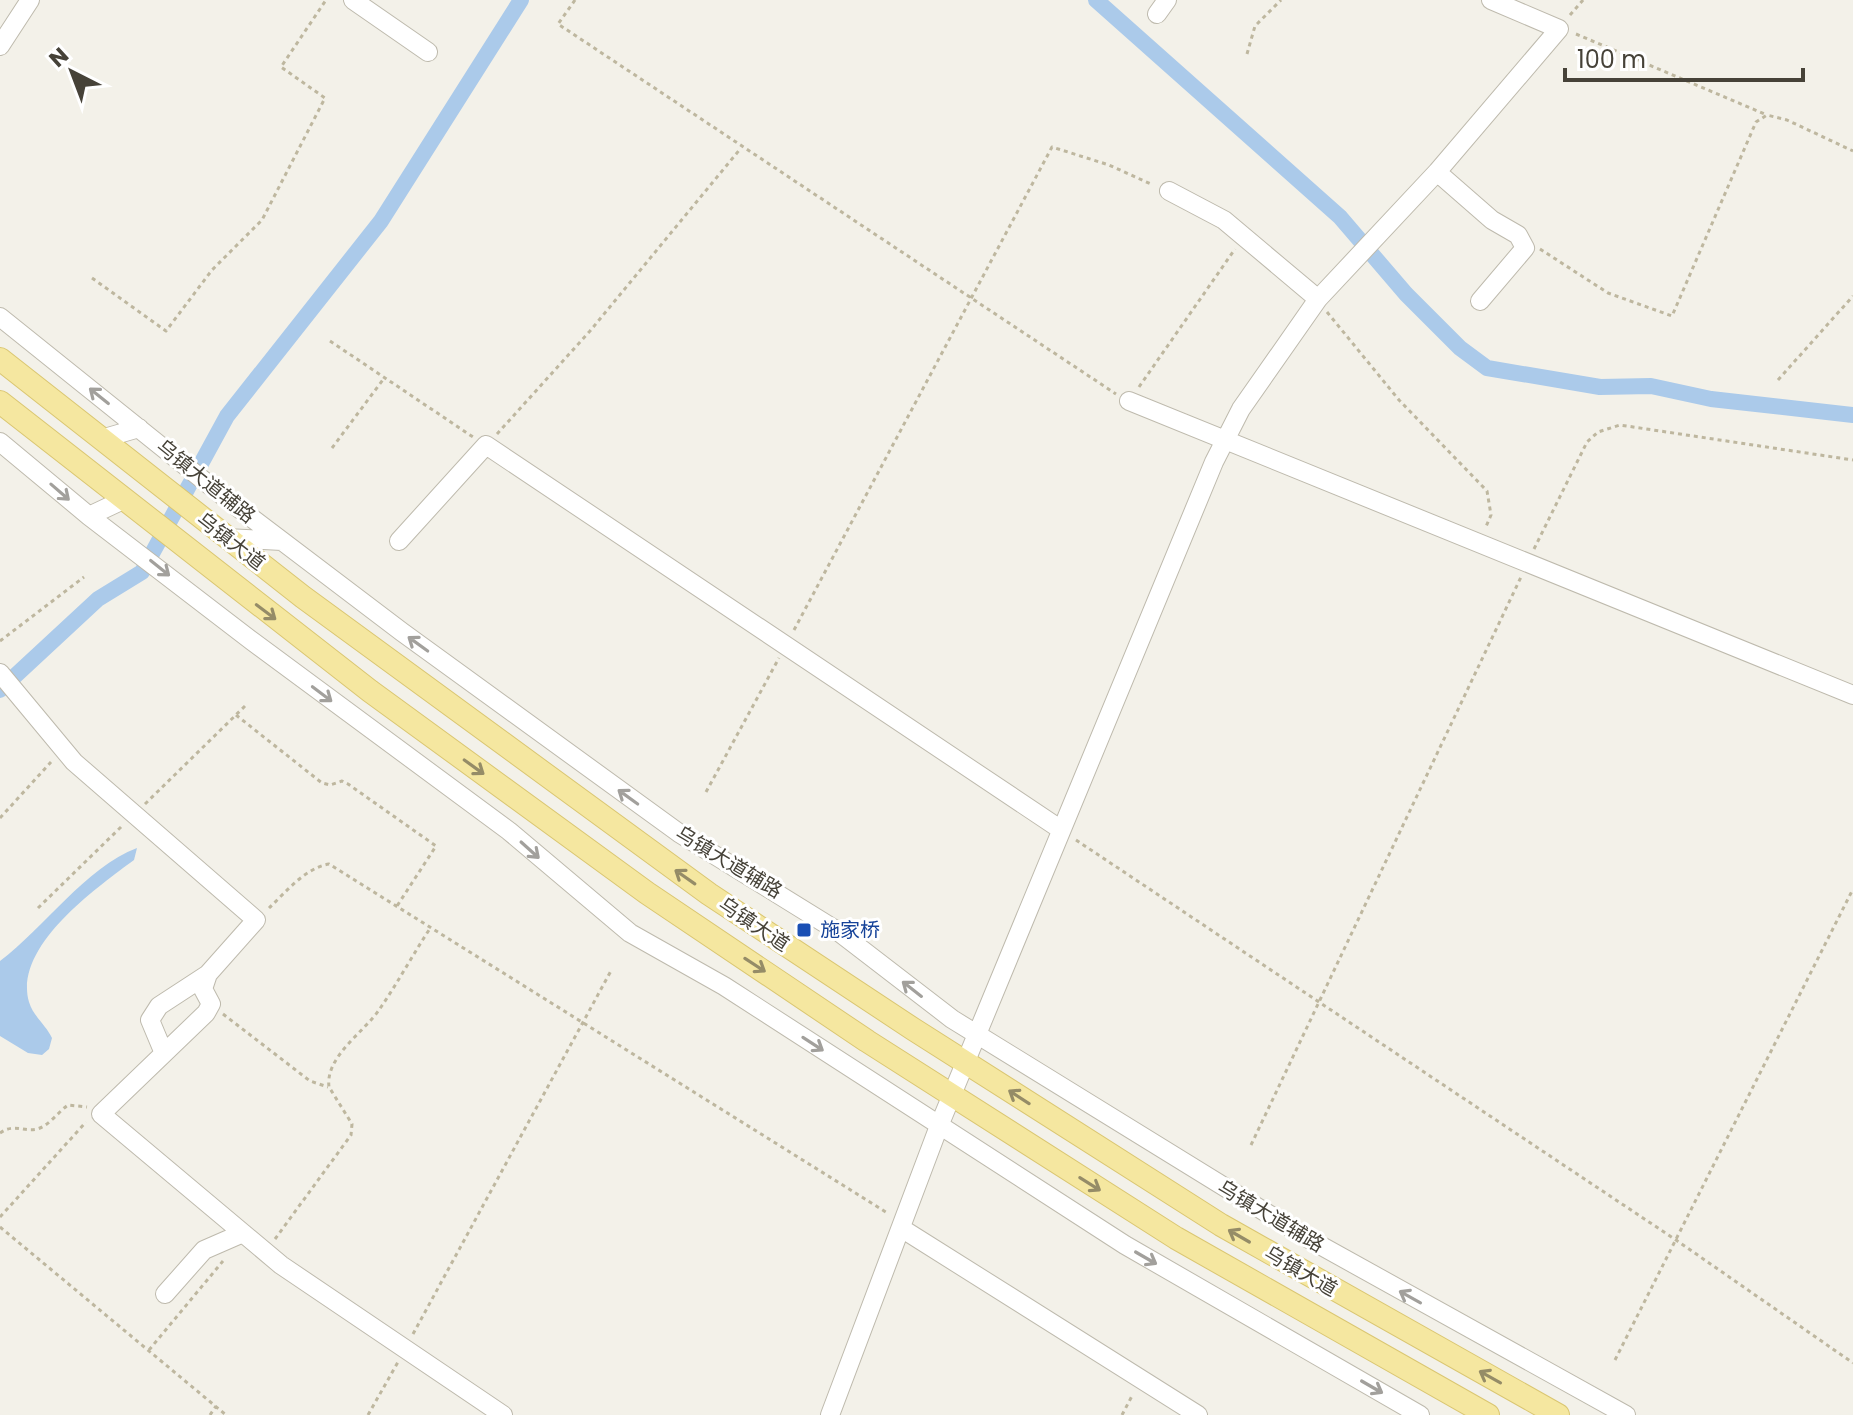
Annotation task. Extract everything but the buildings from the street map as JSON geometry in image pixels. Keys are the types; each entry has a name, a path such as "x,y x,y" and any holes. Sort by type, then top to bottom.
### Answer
{"main road":[{"name":"乌镇大道","path":"0,359 222,535 686,877 965,1063 1221,1225 1558,1415"},
{"name":"乌镇大道","path":"0,402 370,691 647,893 952,1096 1176,1238 1488,1415"}],"street":[{"path":"0,46 30,0"},
{"path":"353,0 428,52"},
{"path":"830,1415 939,1126 1060,829 1226,437 1241,409 1318,299 1437,172 1559,29 1491,0"},
{"path":"1437,172 1483,213 1518,235 1525,248 1480,301"},
{"path":"1169,191 1204,207 1244,236 1318,299"},
{"name":"乌镇大道辅路","path":"0,317 282,541 679,833 839,932 976,1035 1309,1239 1626,1415"},
{"path":"1129,401 1226,437 1853,695"},
{"path":"101,439 139,428"},
{"path":"0,442 89,516 509,831 609,918 724,986 1125,1245 1420,1415"},
{"path":"399,541 486,445 1060,829"},
{"path":"89,516 123,500"},
{"path":"222,535 282,541"},
{"path":"0,673 63,749 101,787 256,920 208,974 159,1006 150,1020 163,1051"},
{"path":"208,974 203,989 211,1004 206,1013 163,1051 101,1114 238,1237 265,1252 503,1415"},
{"path":"902,1224 1198,1415"},
{"path":"165,1294 204,1250 238,1237"}],"path":[{"path":"92,278 166,331 212,270 256,229 325,98 281,67 326,0"},
{"path":"575,0 558,24 741,148 1129,401 1180,334 1244,236"},
{"path":"1247,54 1255,26 1281,0"},
{"path":"1583,0 1559,29 1767,115 1787,120 1853,151"},
{"path":"1525,248 1538,247 1608,293 1672,316 1747,137 1756,122 1767,115"},
{"path":"706,792 973,301 1052,147 1109,165 1169,191"},
{"path":"330,341 486,445 590,331 741,148"},
{"path":"1778,380 1853,296"},
{"path":"1318,299 1354,349 1487,491 1491,515 1479,543"},
{"path":"332,448 385,377"},
{"path":"1251,1145 1587,442 1598,432 1620,425 1853,460"},
{"path":"0,641 84,577"},
{"path":"236,715 322,783 330,785 342,781 436,846 397,907"},
{"path":"0,818 63,749"},
{"path":"1060,829 1676,1240 1853,1363"},
{"path":"256,920 305,875 317,866 329,864 902,1224"},
{"path":"1615,1360 1853,889"},
{"path":"329,1087 335,1065 352,1038 378,1011 430,928"},
{"path":"368,1415 612,969"},
{"path":"211,1004 310,1081 329,1087 352,1124 351,1135 265,1252"},
{"path":"0,1133 7,1128 33,1130 43,1127 68,1105 84,1106 101,1114"},
{"path":"0,1217 78,1129 101,1114"},
{"path":"0,1227 226,1415"},
{"path":"149,1350 226,1258 238,1237"},
{"path":"1122,1415 1141,1378"},
{"path":"210,1415 216,1406"}],"water":[{"path":"137,848 134,860 99,886 61,921 33,961 27,981 29,1002 52,1038 49,1049 42,1055 28,1053 0,1036 0,961 100,869"}],"waterway":[{"path":"0,690 98,599 142,572 227,416 381,221 521,0"},
{"path":"1096,0 1340,217 1406,294 1460,348 1487,368 1600,387 1651,386 1711,399 1853,415"}],"place":[{"name":"施家桥","path":"804,930"}]}
